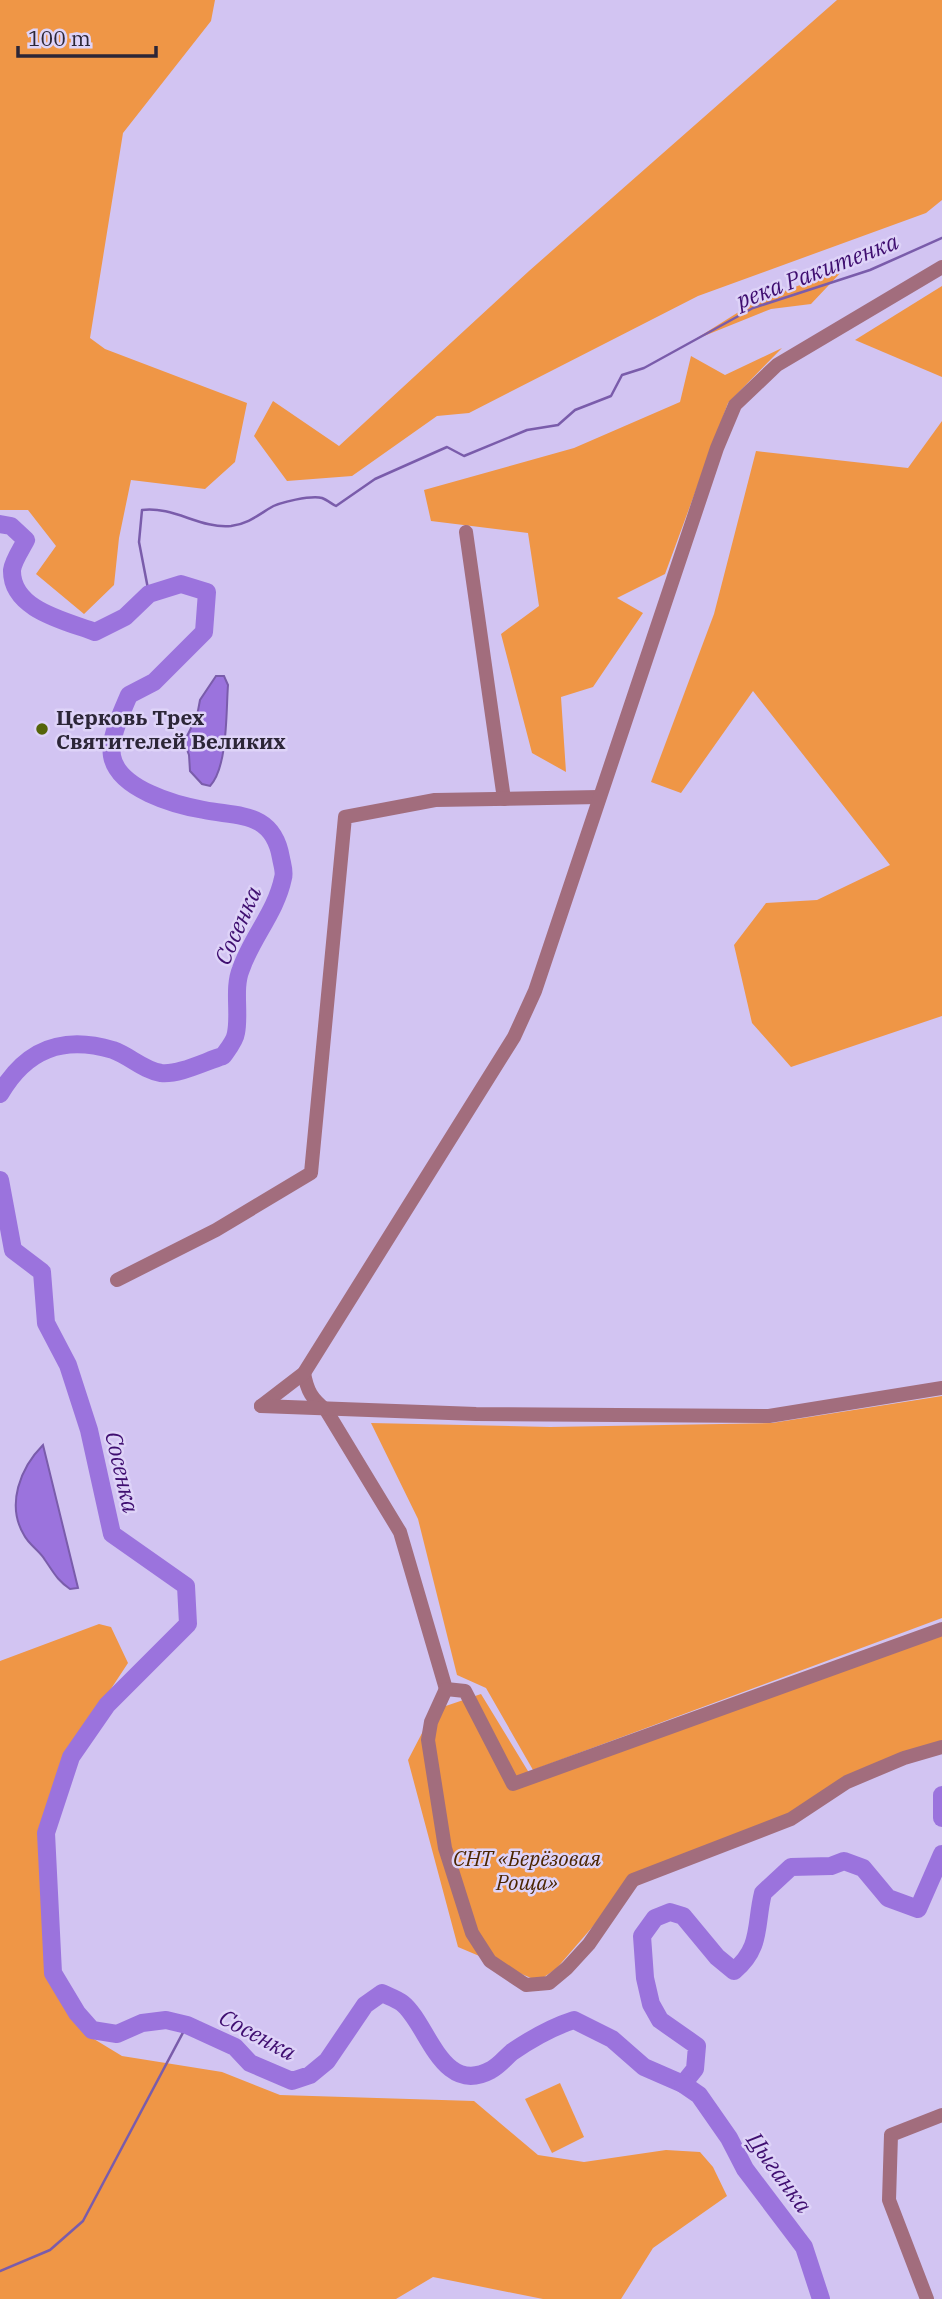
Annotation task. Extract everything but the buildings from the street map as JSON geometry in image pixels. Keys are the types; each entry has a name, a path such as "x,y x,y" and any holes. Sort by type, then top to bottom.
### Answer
{"street":[{"path":"942,267 776,365 735,405 717,448 535,991 514,1037 304,1373 261,1406 476,1414 769,1416 942,1388"},
{"path":"466,532 504,799"},
{"path":"117,1280 216,1230 311,1173 345,817 435,800 599,797"},
{"path":"304,1373 307,1389 313,1399 326,1410 400,1532 446,1689 431,1722 428,1740 446,1848 471,1933 490,1961 526,1985 549,1983 567,1968 589,1944 633,1880 791,1819 847,1782 904,1758 942,1747"},
{"path":"446,1689 466,1691 513,1784 942,1629"},
{"path":"927,2299 889,2200 891,2135 942,2115"}],"green space":[{"path":"0,0 215,0 211,21 123,133 90,338 105,349 247,403 235,462 205,489 131,480 119,538 114,585 84,614 36,574 56,546 28,510 0,510"},
{"path":"837,0 942,0 942,200 926,213 698,296 469,413 437,416 352,476 287,481 254,436 273,401 339,446 529,271"},
{"path":"845,268 811,304 771,309 694,340 753,303"},
{"path":"942,286 942,377 855,340"},
{"path":"782,348 728,403 665,574 617,598 643,613 593,687 561,697 566,772 532,753 501,634 539,606 528,533 431,521 424,490 574,448 680,402 691,356 725,375"},
{"path":"942,421 942,1016 791,1067 752,1023 734,945 766,903 817,900 890,865 753,691 681,793 651,782 714,614 756,451 908,468"},
{"path":"942,1396 942,1618 533,1770 486,1688 457,1675 418,1519 371,1423 550,1427 772,1423"},
{"path":"99,1624 111,1627 128,1663 68,1754 43,1834 50,1972 89,2036 122,2056 222,2072 280,2095 474,2101 538,2155 584,2162 666,2150 700,2152 713,2167 727,2196 653,2248 621,2299 543,2299 433,2277 396,2299 0,2299 0,1661"},
{"name":"СНТ «Берёзовая Роща»","path":"942,1630 942,1746 875,1767 788,1817 705,1849 620,1895 556,1969 538,1981 458,1947 408,1760 434,1710 481,1694 534,1781"},
{"path":"560,2083 584,2137 552,2153 525,2099"}],"shaded area":[{"path":"216,676 224,676 228,685 226,723 220,766 210,786 202,784 190,771 189,755 184,742 197,716 200,700"},
{"path":"43,1445 78,1588 70,1589 59,1579 26,1539 16,1512 18,1487 22,1476"}],"waterway":[{"name":"река Ракитенка","path":"149,594 139,542 142,510 165,511 209,524 231,526 247,522 274,506 311,497 322,498 336,506 375,479 447,447 464,456 527,430 558,425 575,410 611,396 622,375 644,368 753,308 870,270 942,238"},
{"name":"Сосенка","path":"0,524 11,526 26,540 12,570 14,584 20,595 42,612 95,632 125,617 149,594 181,584 207,592 204,632 154,682 129,695 114,733 112,756 116,768 125,778 149,793 178,804 241,816 262,824 277,843 284,873 275,902 241,969 237,984 236,1033 223,1056 184,1070 161,1073 113,1050 78,1044 62,1045 34,1056 10,1079 0,1094"},
{"name":"Сосенка","path":"0,1180 13,1250 42,1272 46,1323 68,1365 89,1430 112,1534 186,1586 188,1624 107,1705 71,1757 46,1833 53,1973 77,2013 92,2030 117,2034 142,2023 166,2020 187,2025 235,2047 250,2063 292,2081 310,2075 327,2061 365,2005 382,1993 402,2003 438,2054 448,2066 460,2074 474,2076 491,2070 527,2042 574,2020 612,2039 644,2067 683,2084 695,2069 697,2046 660,2020 651,2004 645,1978 642,1936 655,1918 670,1912 683,1916 717,1957 734,1971 753,1945 763,1893 791,1867 831,1866 844,1861 863,1868 888,1898 918,1909 942,1854"},
{"name":"Сосенка","path":"942,1795 942,1818"},
{"path":"0,2271 50,2250 83,2221 187,2025"},
{"name":"Цыганка","path":"683,2084 699,2095 729,2138 745,2169 804,2247 821,2299"}],"place":[{"name":"Церковь Трех Святителей Великих","path":"42,729"}]}
